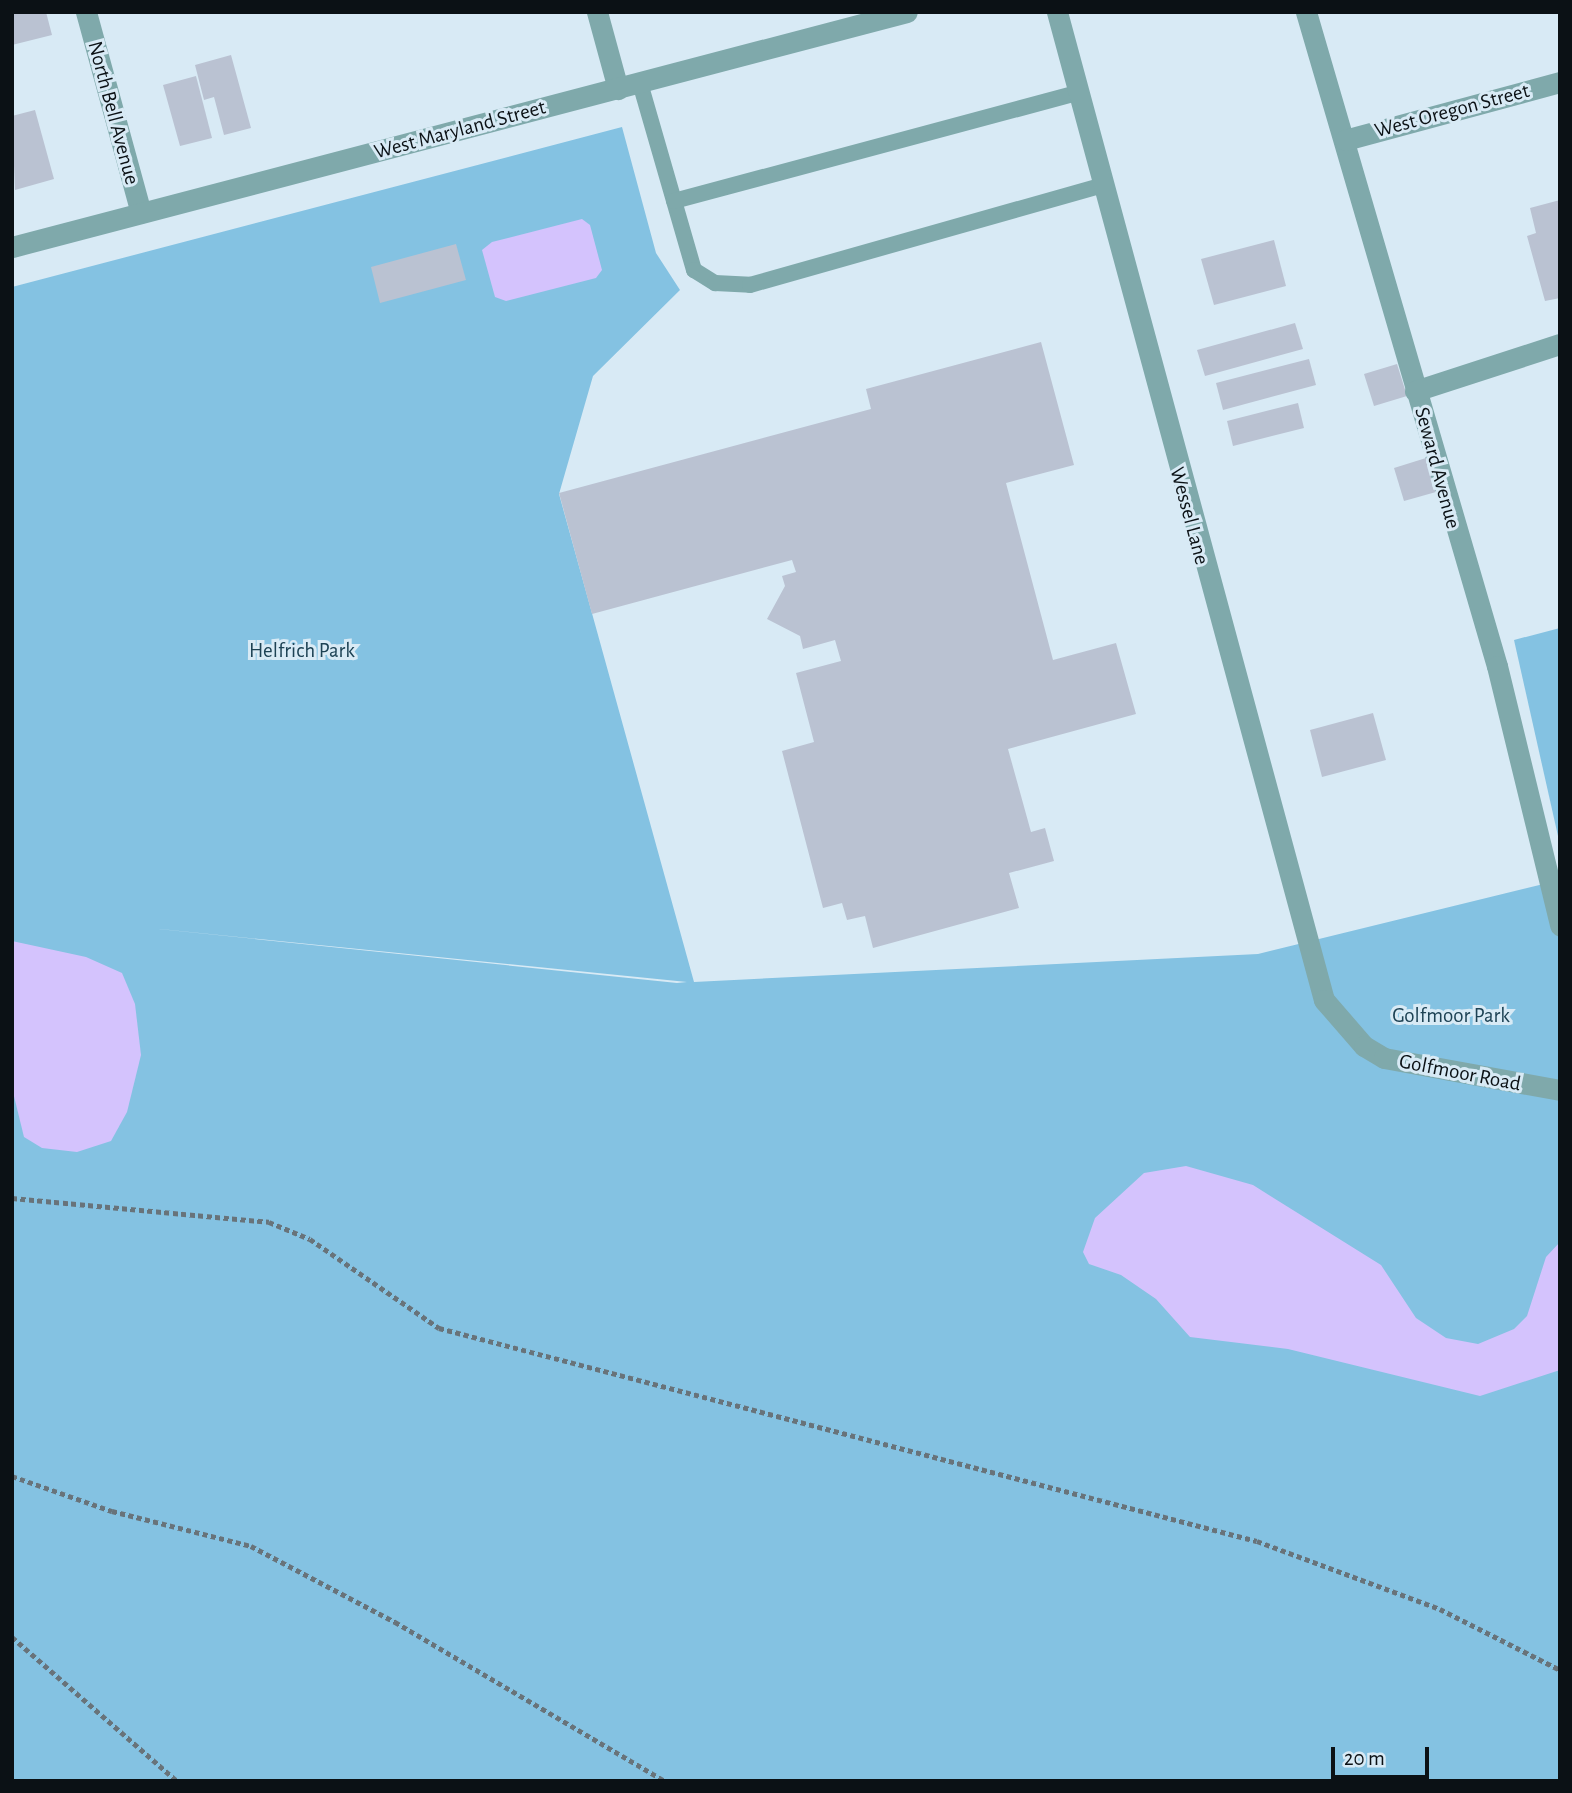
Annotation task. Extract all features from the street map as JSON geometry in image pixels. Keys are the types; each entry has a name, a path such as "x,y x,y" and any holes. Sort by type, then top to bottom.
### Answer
{"street":[{"name":"North Bell Avenue","path":"86,12 141,213"},
{"path":"597,12 618,89"},
{"name":"West Maryland Street","path":"12,247 907,12"},
{"name":"Wessel Lane","path":"1057,12 1101,186 1314,972 1335,1016"},
{"name":"Seward Avenue","path":"1306,12 1497,666 1560,925"},
{"name":"West Oregon Street","path":"1345,140 1560,82"},
{"path":"1415,391 1560,344"},
{"name":"Golfmoor Road","path":"1335,1016 1364,1046 1404,1065 1560,1090"}],"lane":[{"path":"640,83 694,270 715,283 750,285 1101,186"},
{"path":"674,201 1077,93"}],"path":[{"path":"12,1198 269,1222 310,1239 439,1328 1257,1541 1440,1609 1560,1670"},
{"path":"12,1476 112,1511 251,1546 395,1622 665,1781"},
{"path":"12,1637 177,1781"}],"green space":[{"path":"622,127 656,253 680,290 593,376 559,494 694,982 1258,954 1560,880 1560,1781 12,1781 12,287","holes":["159,929 687,982 677,983"]},
{"path":"1560,628 1560,845 1514,640"}],"shaded area":[{"path":"582,219 590,225 602,270 596,278 506,301 495,297 482,250 492,242"},
{"path":"12,941 86,957 122,973 135,1004 141,1055 127,1112 111,1141 77,1152 42,1148 24,1137 12,1088"},
{"path":"1186,1166 1253,1185 1381,1265 1416,1318 1446,1338 1478,1344 1514,1329 1527,1316 1546,1257 1560,1242 1560,1370 1480,1396 1288,1349 1190,1337 1156,1299 1121,1275 1089,1264 1083,1252 1095,1218 1144,1173"}],"building":[{"path":"12,12 46,12 52,35 12,45"},
{"path":"231,55 251,128 224,135 214,97 204,100 195,65"},
{"path":"196,76 212,138 180,146 163,85"},
{"path":"35,110 54,179 15,190 12,116"},
{"path":"1560,200 1560,298 1545,301 1527,236 1536,233 1530,208"},
{"path":"1274,240 1286,286 1214,305 1201,259"},
{"path":"456,244 466,280 380,303 371,267"},
{"path":"1295,323 1303,349 1205,376 1197,350"},
{"path":"1041,342 1074,465 1006,483 1053,660 1116,643 1136,714 1008,749 1031,832 1045,828 1054,861 1009,873 1019,908 873,948 865,916 847,920 842,903 823,908 782,751 814,742 796,673 841,661 835,640 803,649 800,636 767,619 785,586 782,576 796,572 792,560 592,614 559,493 871,409 866,389"},
{"path":"1309,359 1316,385 1223,410 1216,383"},
{"path":"1397,364 1407,396 1374,406 1364,374"},
{"path":"1298,403 1304,428 1233,446 1227,421"},
{"path":"1426,458 1436,492 1404,501 1394,468"},
{"path":"1373,713 1386,760 1322,777 1310,730"}],"park label":[{"name":"Helfrich Park","path":"302,651"},
{"name":"Golfmoor Park","path":"1451,1016"}]}
